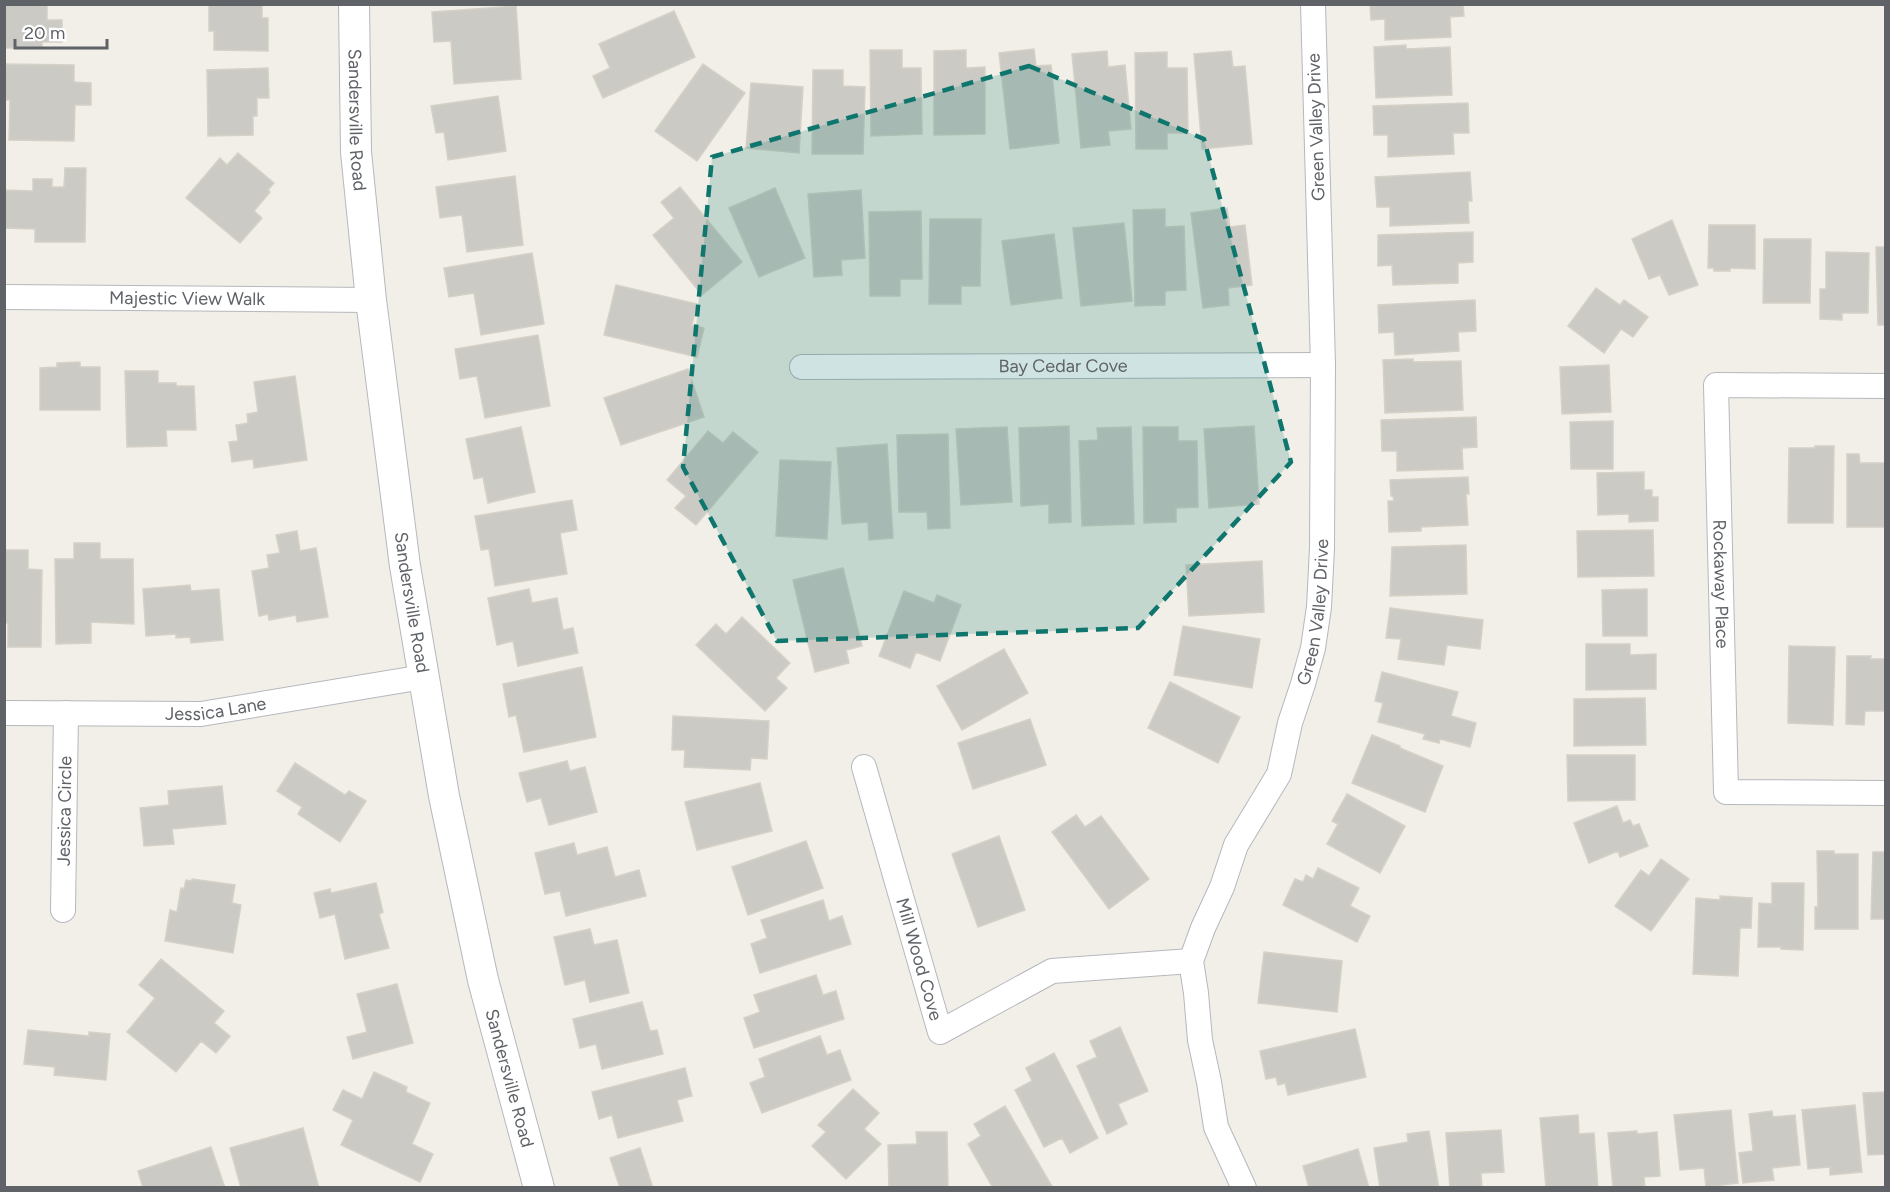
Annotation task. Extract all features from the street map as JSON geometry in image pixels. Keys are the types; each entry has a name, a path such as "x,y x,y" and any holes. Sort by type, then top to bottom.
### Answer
{"street":[{"name":"Sandersville Road","path":"354,4 356,152 371,300 405,566 444,796 483,980 539,1188"},
{"name":"Green Valley Drive","path":"1244,1188 1216,1127 1200,1040 1191,961 1222,887 1236,845 1279,774 1290,723 1313,648 1319,607 1322,548 1323,365 1312,4"},
{"name":"Majestic View Walk","path":"4,297 371,300"},
{"name":"Bay Cedar Cove","path":"802,367 1323,365"},
{"name":"Rockaway Place","path":"1886,386 1716,385 1726,792 1886,793"},
{"name":"Jessica Lane","path":"4,712 201,714 423,677"},
{"name":"Jessica Circle","path":"63,910 66,713"},
{"name":"Mill Wood Cove","path":"864,767 940,1032 1052,971 1191,961"}],"highlighted area":[{"path":"1029,66 1204,139 1291,462 1138,628 777,641 683,467 712,157"}],"building":[{"path":"4,4 47,4 47,20 62,20 62,42 42,42 42,48 4,48"},
{"path":"209,4 262,4 262,18 268,18 268,51 214,50 214,31 209,31"},
{"path":"1370,4 1463,4 1464,16 1450,17 1451,37 1385,40 1385,19 1371,20"},
{"path":"516,6 521,79 454,84 451,41 434,42 432,12"},
{"path":"674,11 695,57 603,98 593,76 610,68 599,44"},
{"path":"1406,45 1406,49 1450,47 1452,95 1376,98 1374,47"},
{"path":"1034,49 1036,66 1051,65 1059,143 1010,149 999,53"},
{"path":"870,50 902,50 902,68 921,68 922,134 871,136"},
{"path":"966,50 966,68 985,67 985,134 934,135 934,51"},
{"path":"1107,51 1108,67 1125,65 1131,129 1108,131 1110,145 1081,148 1072,54"},
{"path":"1231,51 1233,67 1245,66 1252,144 1202,149 1194,54"},
{"path":"1167,52 1167,68 1187,68 1188,133 1167,133 1167,149 1136,149 1135,53"},
{"path":"4,64 74,65 74,82 91,83 91,105 75,105 74,141 9,140 10,100 4,100"},
{"path":"703,64 745,93 697,161 655,131"},
{"path":"268,68 269,98 257,98 257,116 253,116 253,135 208,136 207,70"},
{"path":"813,70 843,70 843,86 865,87 863,154 812,154"},
{"path":"751,83 803,87 799,153 746,148"},
{"path":"498,96 506,151 448,160 444,132 436,133 431,106"},
{"path":"1468,103 1469,133 1453,133 1454,154 1388,157 1388,135 1374,135 1373,106"},
{"path":"238,153 274,183 268,190 270,192 254,211 262,218 240,243 186,198 220,158 227,165"},
{"path":"65,168 86,168 85,242 35,242 35,229 4,228 4,190 33,191 33,179 52,179 52,187 64,187"},
{"path":"1470,172 1472,201 1468,201 1469,223 1390,226 1390,207 1377,207 1375,177"},
{"path":"515,176 523,245 467,252 462,215 440,218 436,187"},
{"path":"680,187 742,262 702,295 653,235 674,218 661,202"},
{"path":"775,188 805,258 759,277 729,208"},
{"path":"861,190 865,258 841,260 842,275 814,277 808,194"},
{"path":"1227,208 1230,227 1245,225 1252,285 1228,288 1229,305 1203,308 1191,213"},
{"path":"1165,209 1165,227 1184,226 1186,290 1165,291 1165,305 1135,306 1133,210"},
{"path":"921,211 922,279 900,279 900,296 870,296 869,212"},
{"path":"930,219 981,219 980,286 961,286 961,304 929,304"},
{"path":"1672,220 1698,285 1669,295 1660,275 1649,279 1632,239"},
{"path":"1124,223 1132,301 1081,306 1073,228"},
{"path":"1709,225 1755,225 1755,269 1730,268 1730,271 1714,271 1714,268 1708,268"},
{"path":"1473,232 1473,262 1458,263 1458,283 1393,285 1392,265 1378,266 1378,235"},
{"path":"1054,234 1062,298 1011,305 1002,241"},
{"path":"1764,239 1811,239 1810,303 1763,303"},
{"path":"1876,247 1886,247 1886,325 1878,325"},
{"path":"1826,252 1869,253 1868,313 1842,313 1842,320 1820,319 1820,289 1826,289"},
{"path":"532,253 544,324 481,335 474,293 449,297 444,268"},
{"path":"616,285 697,304 692,325 704,328 697,357 604,335"},
{"path":"1596,288 1620,305 1624,300 1648,317 1633,337 1621,329 1604,353 1568,326"},
{"path":"1475,300 1476,331 1458,332 1459,351 1395,355 1394,332 1379,333 1378,305"},
{"path":"538,335 550,406 485,418 477,376 460,379 455,349"},
{"path":"1413,359 1413,362 1461,361 1463,410 1385,413 1383,360"},
{"path":"80,362 80,367 100,367 100,410 40,410 40,368 57,367 57,363"},
{"path":"1609,365 1611,412 1562,414 1560,367"},
{"path":"688,369 704,417 621,445 604,398"},
{"path":"125,371 158,371 158,383 194,386 196,430 166,430 167,446 127,447"},
{"path":"295,376 307,460 254,468 253,459 232,462 229,442 238,441 236,425 248,423 247,414 258,412 254,382"},
{"path":"1476,417 1477,447 1462,448 1463,469 1397,471 1397,451 1382,451 1381,420"},
{"path":"1613,421 1613,469 1571,469 1570,422"},
{"path":"1069,426 1071,522 1049,523 1049,504 1021,506 1019,428"},
{"path":"1254,426 1259,504 1209,508 1204,429"},
{"path":"521,427 535,492 488,503 483,477 474,479 466,439"},
{"path":"1007,427 1012,502 961,505 956,429"},
{"path":"1131,427 1134,524 1082,526 1079,441 1098,440 1097,428"},
{"path":"1143,427 1178,427 1178,441 1197,441 1198,507 1176,508 1176,522 1144,523"},
{"path":"708,431 723,443 733,432 758,452 696,525 675,508 686,496 667,480"},
{"path":"948,434 950,528 928,529 927,512 899,512 897,435"},
{"path":"887,444 893,538 869,540 868,522 842,524 837,448"},
{"path":"1815,446 1834,446 1833,523 1788,523 1789,448 1815,448"},
{"path":"1847,454 1859,454 1860,463 1886,463 1886,527 1847,527"},
{"path":"780,460 831,462 827,539 776,536"},
{"path":"1644,472 1644,490 1652,490 1652,497 1658,497 1658,521 1629,522 1629,514 1598,515 1597,473"},
{"path":"1468,477 1469,494 1466,494 1468,525 1421,527 1421,531 1389,532 1388,501 1394,501 1391,496 1390,480"},
{"path":"572,500 577,530 560,533 567,574 495,586 489,549 481,550 475,516"},
{"path":"1653,530 1654,576 1578,577 1577,531"},
{"path":"297,531 300,551 316,548 328,617 297,622 296,615 269,620 268,614 259,616 252,571 269,568 267,555 280,553 276,535"},
{"path":"74,543 100,543 100,559 133,559 134,624 91,622 91,643 56,644 55,559 74,559"},
{"path":"1466,545 1467,594 1390,596 1392,547"},
{"path":"4,550 28,550 28,569 42,570 41,647 8,647 8,623 4,623"},
{"path":"1262,561 1264,612 1189,616 1186,565"},
{"path":"843,568 862,646 846,650 849,663 815,672 793,580"},
{"path":"190,585 191,591 219,589 223,640 191,643 190,637 176,638 176,634 146,636 143,589"},
{"path":"529,589 532,603 557,598 563,630 573,628 578,653 518,666 513,641 497,645 488,598"},
{"path":"1647,589 1647,636 1603,636 1602,590"},
{"path":"904,591 934,603 937,595 961,605 940,661 916,652 910,668 879,656"},
{"path":"1390,608 1483,620 1480,649 1447,645 1444,665 1398,659 1401,639 1386,638"},
{"path":"742,617 790,663 776,678 787,688 765,711 696,645 716,624 726,634"},
{"path":"1183,626 1260,639 1252,688 1174,675"},
{"path":"1586,644 1630,644 1630,655 1656,654 1656,689 1586,690"},
{"path":"1789,646 1835,647 1833,725 1788,723"},
{"path":"1004,649 1028,693 962,730 937,686"},
{"path":"1847,656 1871,656 1870,659 1886,659 1886,711 1865,711 1864,725 1846,724"},
{"path":"582,667 596,737 524,752 516,715 509,717 503,684"},
{"path":"1382,672 1458,692 1451,716 1476,723 1470,747 1440,739 1439,743 1423,739 1425,734 1378,722 1383,703 1375,701"},
{"path":"1170,682 1240,717 1218,763 1148,728"},
{"path":"1645,698 1646,745 1574,746 1574,699"},
{"path":"673,716 769,721 767,759 751,758 750,770 684,767 685,750 672,750"},
{"path":"1030,719 1046,765 973,789 958,743"},
{"path":"1372,735 1443,766 1425,812 1352,783"},
{"path":"1567,755 1635,755 1635,800 1568,801"},
{"path":"567,761 570,771 585,767 597,812 549,825 541,798 527,802 519,773"},
{"path":"295,763 345,795 349,791 366,801 340,842 298,814 302,807 277,791"},
{"path":"760,783 772,831 697,850 685,802"},
{"path":"222,786 226,824 172,829 174,844 144,846 140,808 169,805 168,791"},
{"path":"1347,794 1405,826 1380,873 1327,844 1338,824 1332,821"},
{"path":"1617,806 1623,823 1630,820 1633,826 1639,824 1648,846 1620,857 1618,851 1589,863 1574,823"},
{"path":"1076,815 1085,827 1101,816 1149,879 1109,909 1052,832"},
{"path":"999,836 1025,910 978,927 952,854"},
{"path":"806,841 823,888 748,915 732,867"},
{"path":"574,843 577,855 607,847 615,877 639,870 646,896 566,916 560,891 545,894 535,853"},
{"path":"1817,851 1858,854 1858,929 1815,929 1815,907 1818,907"},
{"path":"1873,852 1886,852 1886,916 1884,919 1871,919"},
{"path":"1661,859 1689,879 1651,931 1615,906 1641,870 1649,876"},
{"path":"1318,868 1359,888 1350,906 1370,916 1357,942 1283,905 1295,879 1303,882 1306,875 1313,879"},
{"path":"192,879 235,885 232,903 241,905 233,953 165,941 170,910 177,912 181,888 184,889 186,880 192,881"},
{"path":"376,883 383,912 379,914 389,948 345,959 335,914 320,918 314,893 330,889 331,893"},
{"path":"1772,883 1804,883 1803,950 1758,947 1759,903 1772,904"},
{"path":"1720,896 1752,898 1751,928 1740,928 1738,976 1693,974 1696,898 1720,900"},
{"path":"823,900 829,921 842,916 851,944 760,973 751,944 767,938 761,920"},
{"path":"590,929 594,945 617,940 629,993 590,1002 585,980 565,985 554,937"},
{"path":"1264,952 1342,961 1337,1012 1258,1003"},
{"path":"161,959 224,1011 214,1023 230,1036 216,1053 201,1041 176,1072 127,1032 155,998 139,985"},
{"path":"816,975 823,995 836,991 844,1019 754,1048 744,1018 760,1012 754,995"},
{"path":"397,984 413,1043 353,1059 347,1037 367,1032 357,994"},
{"path":"642,1002 650,1031 657,1030 663,1054 602,1069 596,1044 580,1048 573,1019"},
{"path":"1120,1027 1148,1091 1118,1104 1127,1124 1107,1134 1077,1066 1097,1057 1090,1041"},
{"path":"1355,1029 1366,1077 1288,1095 1285,1083 1278,1085 1276,1077 1266,1079 1260,1051"},
{"path":"28,1030 89,1036 89,1032 110,1034 106,1080 54,1075 55,1067 24,1064"},
{"path":"820,1036 827,1055 840,1050 851,1080 762,1113 750,1083 765,1077 759,1059"},
{"path":"1054,1053 1098,1138 1070,1153 1062,1138 1044,1147 1015,1090 1032,1081 1026,1068"},
{"path":"685,1068 692,1096 677,1100 683,1121 618,1138 612,1115 599,1119 592,1092"},
{"path":"374,1072 407,1087 406,1092 430,1103 412,1144 433,1154 420,1182 341,1145 353,1120 333,1110 343,1090 362,1099"},
{"path":"853,1089 879,1113 864,1129 881,1144 846,1179 812,1146 826,1132 818,1125"},
{"path":"1886,1092 1886,1154 1868,1155 1863,1093"},
{"path":"1855,1105 1862,1172 1830,1175 1830,1167 1808,1169 1802,1110"},
{"path":"1005,1106 1053,1188 993,1188 968,1144 981,1136 974,1124"},
{"path":"1731,1110 1738,1183 1706,1187 1704,1168 1680,1170 1674,1115"},
{"path":"1772,1111 1773,1117 1795,1115 1800,1165 1772,1168 1774,1180 1743,1183 1739,1153 1753,1151 1749,1114"},
{"path":"1578,1115 1579,1134 1594,1133 1598,1188 1546,1188 1540,1118"},
{"path":"303,1128 319,1188 241,1188 230,1148"},
{"path":"1501,1130 1504,1172 1481,1173 1482,1188 1450,1188 1446,1133"},
{"path":"1429,1131 1439,1188 1380,1188 1374,1148 1408,1142 1407,1134"},
{"path":"1637,1131 1637,1134 1657,1132 1660,1176 1644,1177 1645,1188 1613,1188 1608,1133"},
{"path":"916,1132 947,1132 948,1188 889,1188 888,1145 917,1144"},
{"path":"211,1147 225,1188 143,1188 138,1171"},
{"path":"640,1148 653,1188 620,1188 610,1158"},
{"path":"1358,1149 1369,1188 1309,1188 1303,1166"}]}
